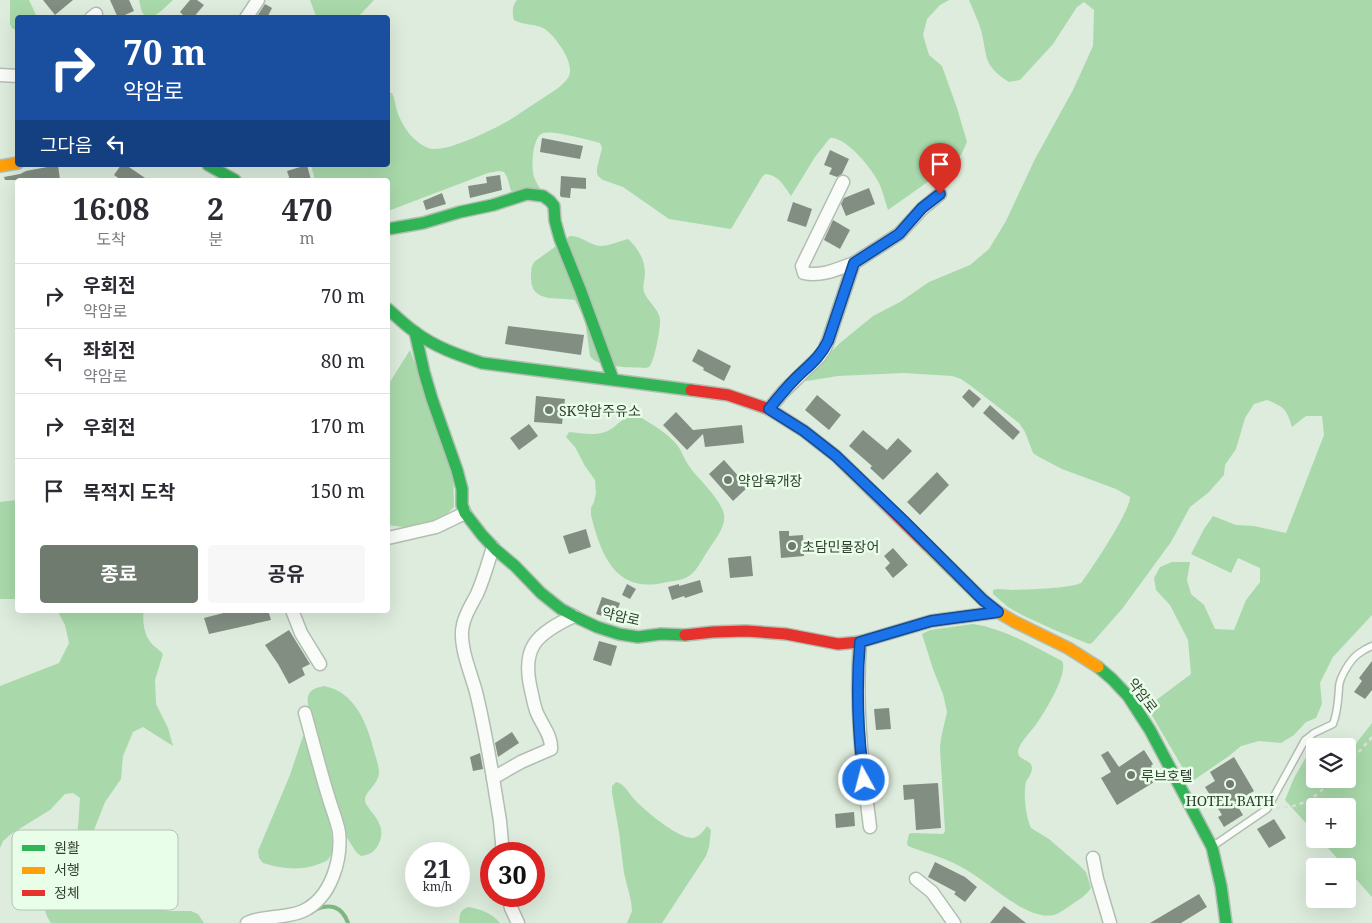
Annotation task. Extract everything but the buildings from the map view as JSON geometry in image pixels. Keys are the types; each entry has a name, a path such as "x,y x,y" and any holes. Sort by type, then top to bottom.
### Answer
{"street":[{"path":"248,15 258,0"},
{"path":"0,75 15,76"},
{"path":"0,166 15,164"},
{"path":"211,167 231,178"},
{"path":"843,182 802,266 804,273 812,275 828,272 854,263 899,234 922,208 940,194"},
{"path":"390,229 422,223 493,205 527,194 543,196 554,206 555,221 560,239 613,379"},
{"path":"769,409 824,350 854,263"},
{"name":"약암로","path":"390,311 415,332 440,347 482,363 728,395 769,409 804,431 836,456 983,600 1015,622 1068,648 1091,662 1112,679 1128,696 1150,730 1212,847 1222,886 1226,923"},
{"path":"390,538 436,527 465,513 457,470 432,399 415,332"},
{"name":"약암로","path":"465,513 493,547 541,593 574,616 597,627 619,634 638,637 661,634 684,635 746,631 786,634 838,644 860,642 931,621 998,612"},
{"path":"493,547 484,579 462,626 462,638 476,692 493,778 502,842"},
{"path":"293,613 301,633 320,664"},
{"path":"493,778 521,762 552,748 552,742 537,712 527,662 530,649 542,635 556,624 574,616"},
{"path":"860,642 857,684 858,724 870,826"},
{"path":"247,923 303,911 321,897 330,884 335,870 339,854 338,831 305,713"},
{"path":"1093,858 1110,923"},
{"path":"916,879 932,892 954,923"},
{"path":"511,907 518,923"}],"lane":[{"path":"1212,847 1268,809 1305,740 1314,733 1333,724 1337,714 1342,674 1356,655 1372,646"}],"path":[{"path":"1356,755 1372,738"},
{"path":"1268,809 1303,804 1324,788"}],"green space":[{"path":"10,0 29,0 36,15 15,15 15,30 10,24"},
{"path":"139,0 173,0 156,15 144,15"},
{"path":"310,0 374,0 360,15 316,15"},
{"path":"517,0 949,0 940,5 927,19 923,35 929,55 942,66 967,142 962,153 953,164 888,210 879,183 871,170 844,142 830,138 815,157 791,196 778,179 765,174 731,229 669,219 623,187 603,180 598,176 597,168 602,148 600,143 548,132 539,136 533,160 534,177 543,194 511,191 504,172 499,171 488,173 390,210 390,178 314,178 312,167 390,167 390,93 392,93 394,98 399,117 409,133 418,142 428,148 435,149 467,141 499,126 562,85 570,72 565,54 556,41 543,28 514,20 514,5"},
{"path":"969,0 1372,0 1372,615 1333,657 1320,683 1322,704 1316,718 1306,722 1294,735 1281,743 1259,741 1241,746 1191,782 1147,707 1191,674 1188,640 1170,605 1156,590 1154,578 1160,567 1172,562 1190,562 1187,580 1191,594 1204,605 1215,629 1234,630 1246,600 1260,582 1260,568 1238,558 1231,573 1191,554 1213,516 1236,525 1254,526 1286,533 1324,435 1322,416 1306,416 1292,427 1286,412 1281,406 1267,400 1254,404 1245,418 1236,449 1225,465 1224,475 1208,493 1190,507 1171,542 1122,609 1089,644 1024,616 1008,607 993,594 993,590 1048,588 1081,583 1118,526 1129,504 1130,497 1116,489 1062,469 1033,453 1025,432 1019,423 961,379 952,376 904,373 838,376 807,381 805,379 840,343 873,316 900,302 929,282 970,265 989,249 1006,221 1035,159 1073,90 1093,46 1094,10 1084,2 1077,7 1053,44 1020,80 1009,82 1000,76 990,65 980,26"},
{"path":"570,236 578,237 600,246 628,239 638,250 645,268 644,292 660,319 656,349 649,367 607,365 594,360 590,356 585,320 575,300 546,297 535,292 531,278 534,262"},
{"path":"410,350 453,467 454,507 445,516 410,528 390,525 390,382"},
{"path":"636,414 664,432 676,443 689,466 719,503 724,515 720,533 698,567 689,576 650,585 635,583 623,577 606,558 591,515 591,508 596,493 595,480 575,447 566,437 569,432 592,434 605,432 627,417"},
{"path":"15,500 15,599 0,599 0,502"},
{"path":"59,613 144,613 145,632 152,644 163,654 155,680 156,704 168,728 173,746 143,727 133,732 123,756 121,779 105,802 94,830 77,830 80,798 73,793 65,794 50,810 18,830 12,830 12,833 3,841 0,848 0,686 59,663 69,643 65,625"},
{"path":"973,624 1007,634 1062,661 1062,675 1059,684 1039,721 1022,742 1018,752 1020,757 1030,763 1032,768 1026,782 1025,793 1026,812 1031,828 1049,839 1086,872 1091,888 1082,898 1054,915 1031,912 1007,899 963,868 945,859 908,846 907,843 909,834 912,833 943,834 945,831 940,748 947,712 943,694 922,634 930,630"},
{"path":"324,686 335,689 344,695 358,710 368,730 379,770 378,777 365,800 381,827 381,837 375,849 366,855 361,856 356,852 344,833 309,711 309,694 314,689"},
{"path":"1372,723 1372,897 1356,879 1356,858 1337,858 1328,848 1356,848 1356,798 1306,798 1306,823 1285,800 1294,778 1306,757 1306,788 1356,788 1356,743"},
{"path":"303,736 306,736 328,815 331,832 331,855 326,861 312,866 298,868 277,867 263,863 259,858 258,851 290,775"},
{"path":"616,782 624,787 655,818 683,836 696,837 707,826 711,830 706,856 662,923 627,923 632,911 624,873 612,793 612,786"},
{"path":"468,907 486,912 500,923 459,923 463,910"},
{"path":"45,910 191,911 198,914 204,923 51,923"}],"waterway":[{"path":"314,910 335,907 342,913 348,923"}],"traffic: fast":[{"path":"212,167 231,178"},
{"path":"390,229 423,223 527,194 543,196 554,206 555,221 560,239 613,379"},
{"path":"390,311 411,329 431,342 456,354 482,363 691,390"},
{"path":"415,332 432,399 457,470 462,489 462,505 465,513 482,535 541,593 561,609 580,619 619,634 638,637 661,634 685,635"},
{"path":"1098,667 1128,696 1150,730 1212,847 1221,886 1226,923"}],"traffic: slow":[{"path":"0,166 15,164"},
{"path":"927,545 983,600 998,612 1068,648 1098,667"}],"traffic: jam":[{"path":"691,390 728,395 769,409 804,431 836,456 927,545"},
{"path":"685,635 746,631 786,634 838,644 860,642 931,621 998,612"}],"place":[{"name":"SK약암주유소","path":"549,410"},
{"name":"약암육개장","path":"728,480"},
{"name":"초담민물장어","path":"792,546"},
{"name":"루브호텔","path":"1131,775"},
{"name":"HOTEL BATH","path":"1230,784"}],"route":[{"path":"864,780 858,724 857,684 860,642 931,621 998,612 983,600 836,456 804,431 769,409 824,350 854,263 899,234 922,208 940,194"}]}
